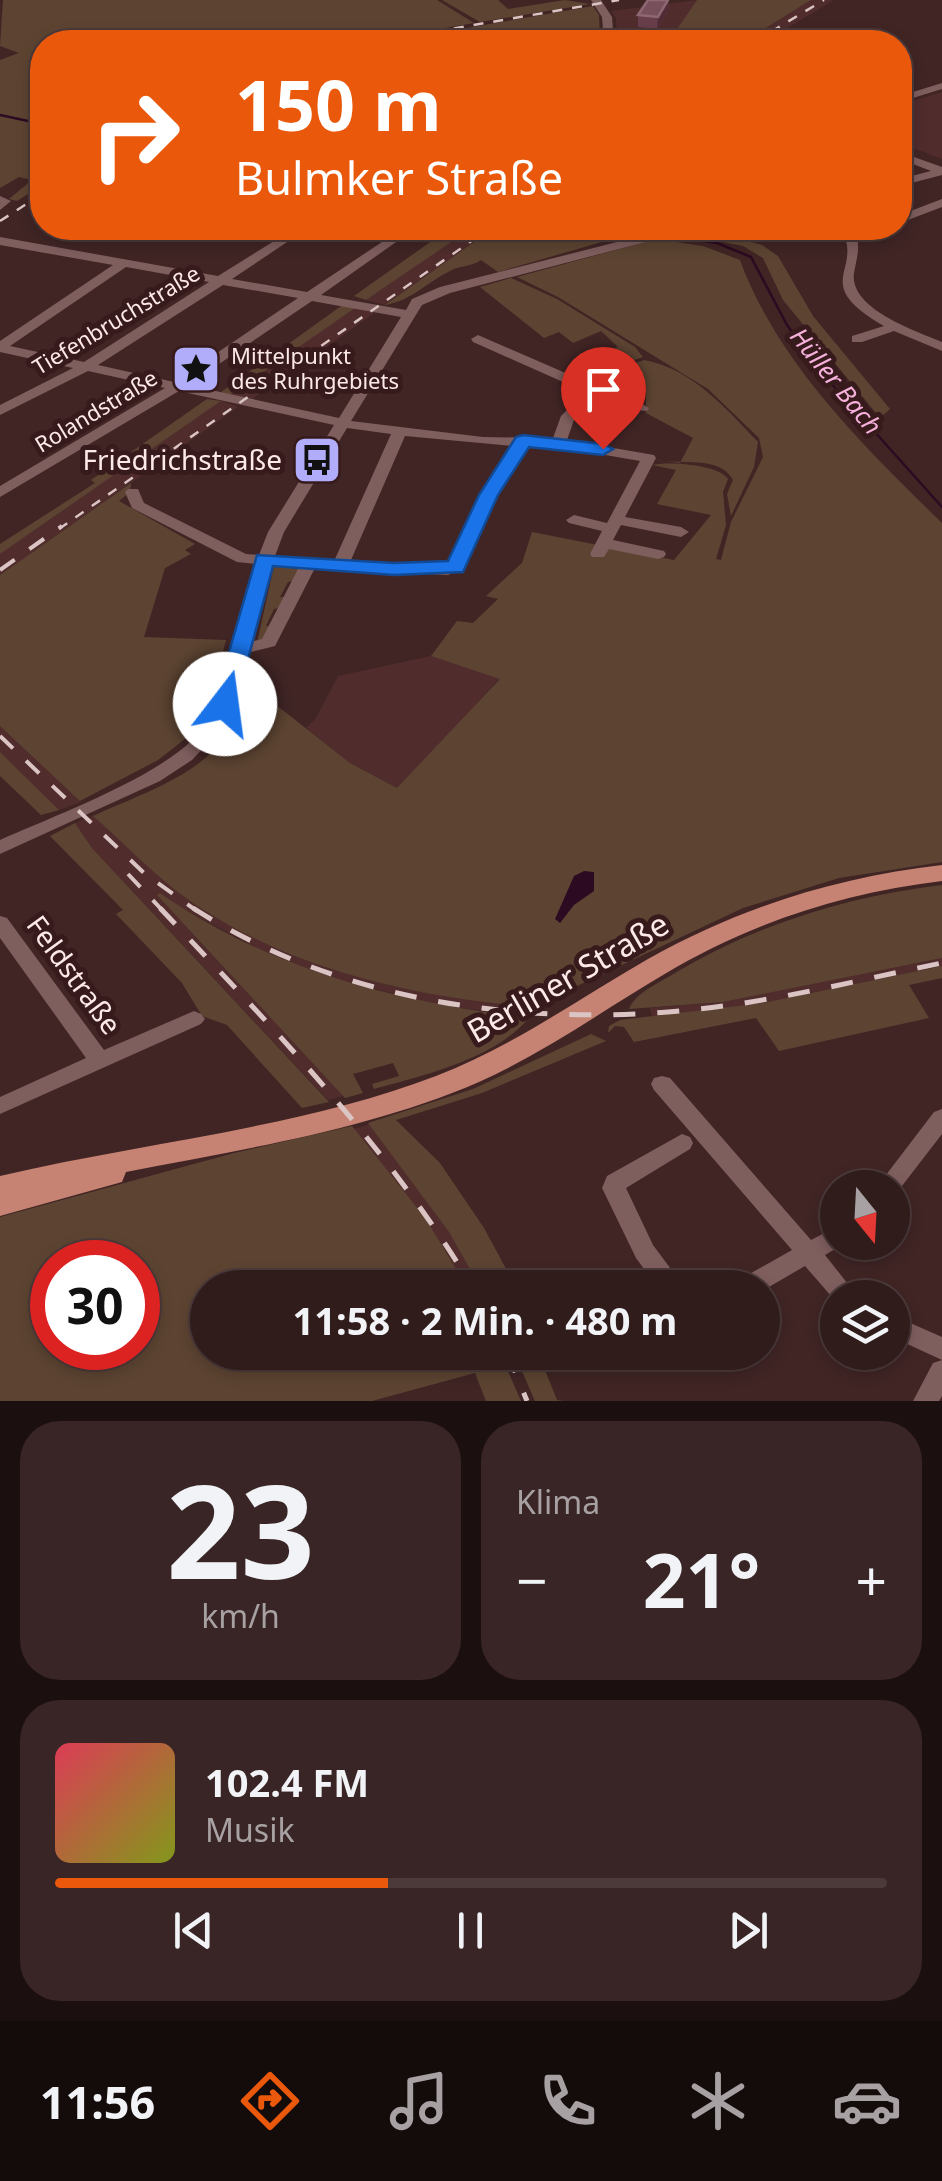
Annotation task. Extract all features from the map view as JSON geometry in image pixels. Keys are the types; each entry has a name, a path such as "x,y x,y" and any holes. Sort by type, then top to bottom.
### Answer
{"main road":[{"name":"Berliner Straße","path":"0,1204 67,1188 168,1153 376,1105 444,1085 524,1048 653,968 748,920 837,891 942,874"},
{"name":"Berliner Straße","path":"0,1188 138,1154 168,1153"}],"street":[{"path":"596,0 607,16 608,30"},
{"path":"912,95 942,86"},
{"path":"912,159 942,171"},
{"path":"912,179 942,171"},
{"path":"912,214 942,203"},
{"name":"Tiefenbruchstraße","path":"0,411 84,368 283,240"},
{"name":"Rolandstraße","path":"0,492 175,388 392,240"},
{"path":"0,848 136,786 186,756 222,712 264,559 340,422 417,302 435,293 629,240"},
{"path":"853,240 848,290 895,326 940,345"},
{"path":"0,241 408,314"},
{"path":"0,348 126,262"},
{"path":"857,340 895,326"},
{"path":"478,340 578,382 590,391 568,416 558,443"},
{"path":"0,348 340,422 400,431 558,443 649,458 608,537"},
{"path":"578,382 625,368"},
{"path":"584,401 642,408"},
{"path":"340,566 400,431"},
{"path":"134,492 137,505 226,554 340,566 455,567 488,495 523,441"},
{"path":"574,520 608,537 658,554"},
{"path":"608,537 681,532"},
{"path":"239,650 268,642 309,564"},
{"name":"Feldstraße","path":"0,923 100,1061"},
{"name":"Feldstraße","path":"0,1106 194,1019"},
{"path":"662,1084 830,1280"},
{"path":"901,1170 942,1118"},
{"path":"659,1270 644,1251 614,1182 682,1143"},
{"path":"780,1270 820,1248"},
{"path":"910,1334 942,1349"},
{"path":"926,1401 942,1371"}],"shaded area":[{"path":"3,0 437,0 474,23 434,30 30,30 30,180 19,177 0,188 0,60 19,53 0,46"},
{"path":"442,0 498,0 508,9 565,0 590,4 480,22"},
{"path":"697,0 676,30 616,30 611,11"},
{"path":"697,0 811,0 762,30 676,30"},
{"path":"811,0 834,0 784,30 762,30"},
{"path":"593,6 599,15 600,30 456,30"},
{"path":"942,92 942,159 912,148 912,101"},
{"path":"30,182 30,193 17,201 9,199"},
{"path":"433,240 454,240 366,300 354,296"},
{"path":"454,240 477,240 385,305 366,300"},
{"path":"477,240 609,240 498,272 481,260 450,271 412,295 385,305"},
{"path":"652,240 703,246 740,260 776,334 826,402 942,523 942,862 839,878 743,908 577,986 543,1008 400,988 307,961 262,942 179,893 93,816 165,784 206,757 224,740 248,692 266,697 350,763 397,788 500,679 431,656 457,621 473,623 498,599 486,596 522,563 532,532 674,560 711,515 657,504 676,470 652,465 692,465 714,470 728,479 723,492 726,525 716,559 721,560 731,522 763,457 759,438 708,389 558,297 517,277"},
{"path":"712,240 744,240 762,245 778,256 813,316 890,409 880,418 783,300 763,258 743,246"},
{"path":"511,278 557,299 635,347 643,357 617,366 592,356 618,347 601,331 573,343 559,332 544,338 480,287"},
{"path":"344,304 358,306 230,395 221,392"},
{"path":"358,306 376,312 249,401 230,395"},
{"path":"644,360 693,381 758,442 754,467 731,516 727,494 733,480 727,472 709,464 681,462 693,438 646,413 646,388 627,366"},
{"path":"207,399 221,401 0,554 0,544 95,483 91,480"},
{"path":"221,401 238,407 0,575 0,554"},
{"path":"131,483 130,492 119,501 195,544 185,550 191,554 165,568 144,637 226,640 211,700 194,732 158,760 80,801 0,726 0,575"},
{"path":"274,566 301,567 298,580 288,582 280,597 289,597 284,607 274,609 266,626 274,626 267,640 257,643"},
{"path":"431,656 500,678 404,785 397,788 350,763 306,728 316,718 338,676"},
{"path":"0,726 81,802 59,810 0,752"},
{"path":"0,752 59,810 41,815 0,776"},
{"path":"93,816 182,895 276,947 391,986 512,1005 510,1015 428,1003 320,974 259,949 157,895 344,1096 328,1100 92,848 75,823"},
{"path":"75,823 92,848 329,1102 302,1108 227,1025 202,1016 182,983 116,914 123,910 50,836"},
{"path":"594,872 594,891 574,905 560,923 555,919 574,876"},
{"path":"942,885 942,958 723,1002 629,1009 652,986 767,928 870,897"},
{"path":"160,893 246,943 337,978 431,1003 529,1018 478,1055 436,1071 374,1089 372,1084 399,1076 393,1063 353,1074 363,1093 345,1098 157,895"},
{"path":"942,958 942,966 763,1003 652,1017 650,1008 723,1002"},
{"path":"942,966 942,978 909,985 929,1018 779,1051 756,1018 634,1042 624,1027 615,1026 608,1033 609,1026 620,1020 763,1003"},
{"path":"591,1034 606,1041 482,1093 396,1120 440,1163 507,1270 470,1270 449,1232 368,1123 473,1089"},
{"path":"370,1124 449,1232 470,1270 457,1270 426,1219 353,1129"},
{"path":"352,1126 426,1219 457,1270 190,1270 190,1370 507,1370 521,1401 486,1401 475,1373 372,1401 0,1401 0,1217 234,1153"},
{"path":"521,1370 545,1370 557,1400 563,1401 535,1401"}],"building":[{"path":"648,0 668,0 658,17 638,15"}],"waterway":[{"name":"Hüller Bach","path":"0,115 30,121"},
{"name":"Hüller Bach","path":"698,240 717,243 751,257 787,325 822,373 942,507"}],"railway":[{"path":"445,30 619,0"},
{"path":"774,30 824,0"},
{"path":"0,221 30,202"},
{"path":"59,529 473,240"},
{"path":"0,570 62,526"},
{"path":"0,736 144,873 197,911"},
{"path":"128,874 163,911"},
{"path":"160,908 327,1090 404,1185 462,1270"},
{"path":"193,908 249,940 308,966 369,986 496,1010 560,1014 689,1010 784,996 942,963"},
{"path":"514,1370 527,1401"}],"place":[{"name":"Mittelpunkt des Ruhrgebiets","path":"196,369"},
{"name":"Friedrichstraße","path":"317,460"}],"route":[{"path":"225,704 264,559 448,570 460,563 488,495 523,441 603,449"}]}
